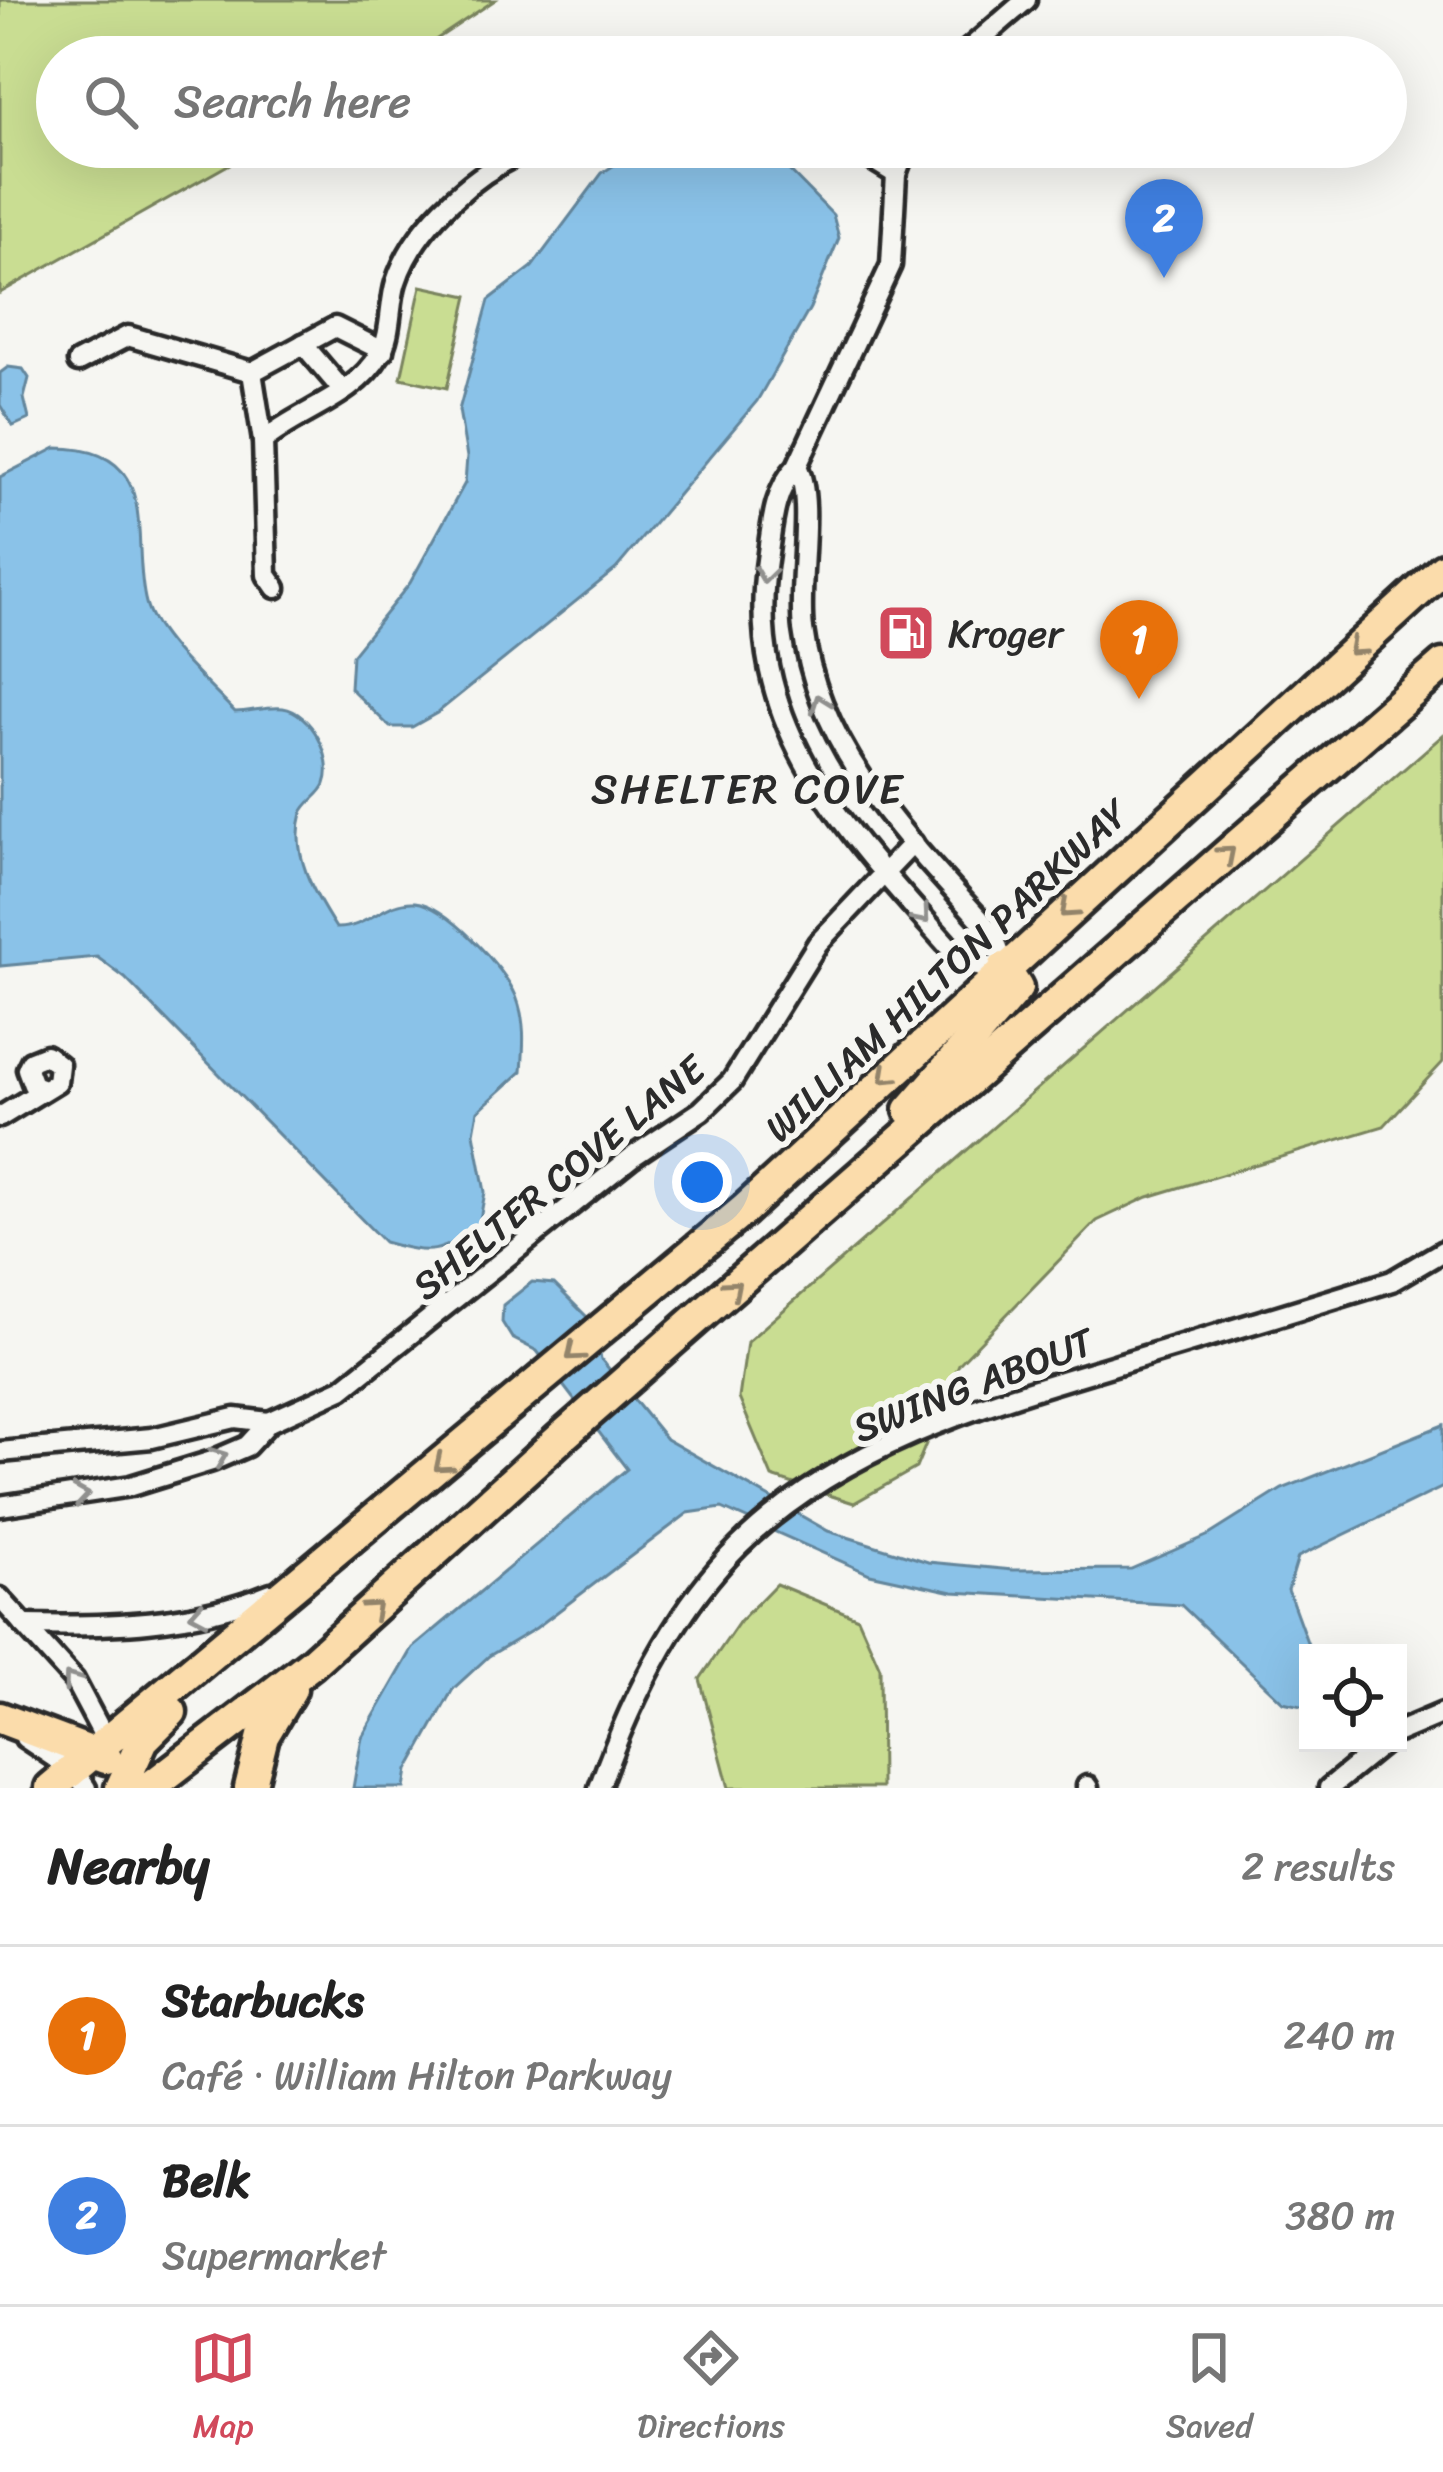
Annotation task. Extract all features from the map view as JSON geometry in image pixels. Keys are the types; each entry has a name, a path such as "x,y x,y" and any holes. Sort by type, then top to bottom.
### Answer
{"highway":[{"name":"WILLIAM HILTON PARKWAY","path":"108,1775 308,1577 744,1210 1443,569"},
{"path":"0,1719 108,1775 193,1754 311,1664 565,1434 1443,664"},
{"path":"808,1222 999,1012 1017,988 1004,968"},
{"path":"250,1788 263,1736 311,1664"}],"street":[{"path":"984,36 1026,0"},
{"path":"263,441 343,391 383,351 405,255 472,183 492,168"},
{"path":"886,168 896,174"},
{"path":"797,466 805,481 799,566 802,628 815,695 839,747 913,843 994,935 1004,968 965,965 883,874 808,775 779,709 766,659 761,597 782,482 797,466 891,266 898,168"},
{"path":"78,362 128,336 252,372 335,327 383,351"},
{"path":"303,344 343,391"},
{"path":"252,372 263,441 267,575 276,588"},
{"name":"SHELTER COVE LANE","path":"0,1506 160,1478 247,1446 269,1422 343,1389 632,1157 700,1111 732,1081 796,971 913,843"},
{"path":"0,1117 41,1088"},
{"name":"SWING ABOUT","path":"599,1788 670,1634 727,1560 758,1529 822,1480 913,1434 1392,1281 1443,1251"},
{"name":"SHELTER COVE LANE","path":"0,1452 152,1438 235,1418 269,1422"},
{"path":"152,1438 160,1478"},
{"path":"24,1625 156,1622 208,1613 308,1577"},
{"path":"0,1598 74,1680 108,1775"},
{"path":"1407,1728 1443,1713"},
{"path":"1329,1788 1373,1752"}],"green space":[{"path":"0,0 495,0 441,36 36,36 36,168 223,168 0,293"},
{"path":"421,286 468,296 447,388 401,378"},
{"path":"1443,735 1443,1062 1384,1126 1148,1197 1097,1221 959,1364 916,1468 854,1503 772,1477 739,1398 747,1342"},
{"path":"776,1584 858,1618 880,1668 881,1788 729,1788 700,1679 740,1621"}],"water":[{"path":"610,168 787,168 833,215 839,238 810,308 757,401 616,569 437,713 412,727 390,727 350,688 352,655 410,583 465,483 467,457 459,410 489,300 532,267"},
{"path":"8,367 23,369 29,378 24,398 29,419 13,426 0,405 0,373"},
{"path":"56,448 90,452 114,463 128,480 136,501 146,603 160,631 184,660 235,712 293,711 318,738 327,773 323,788 302,813 299,844 313,888 336,928 404,903 428,906 473,939 516,996 523,1024 522,1071 478,1111 474,1133 485,1192 479,1225 444,1247 424,1250 384,1242 125,978 97,957 0,966 0,477"},
{"path":"532,1282 554,1284 593,1323 601,1359 666,1439 828,1531 928,1562 1013,1570 1131,1569 1209,1535 1282,1489 1443,1425 1443,1487 1298,1557 1288,1590 1308,1644 1299,1644 1299,1705 1283,1702 1181,1605 953,1592 870,1574 722,1508 688,1513 536,1628 489,1656 453,1689 408,1770 405,1788 353,1788 362,1737 413,1648 627,1469 537,1351 512,1338 502,1322 503,1305"}],"place":[{"name":"Belk","path":"1164,278"},
{"name":"Kroger","path":"906,633"},
{"name":"Starbucks","path":"1139,699"}],"district":[{"name":"SHELTER COVE","path":"748,788"}]}
